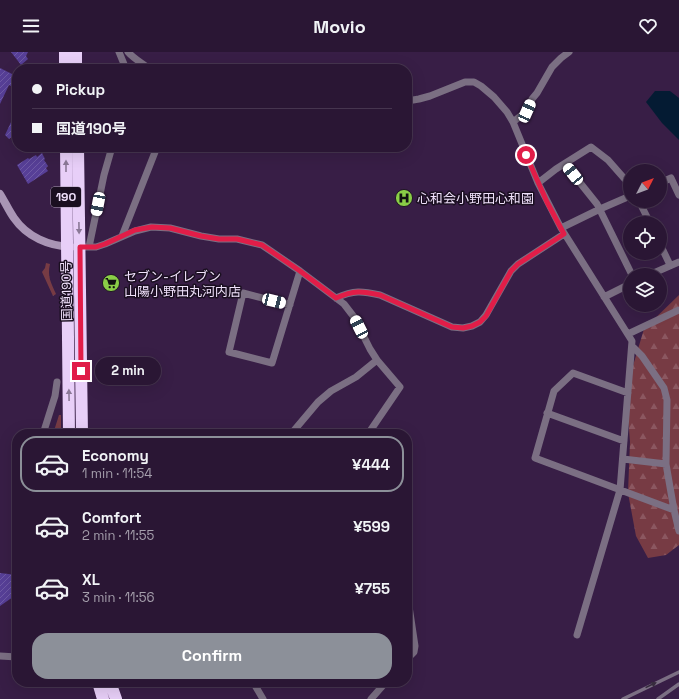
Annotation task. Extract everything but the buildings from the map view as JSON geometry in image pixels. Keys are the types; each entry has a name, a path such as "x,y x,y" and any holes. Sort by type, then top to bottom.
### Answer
{"highway":[{"path":"65,52 65,64"},
{"path":"76,52 76,64"},
{"name":"国道190号","path":"66,152 66,247 70,429"},
{"name":"国道190号","path":"78,152 84,247 82,429"},
{"path":"99,687 103,699"},
{"path":"112,687 116,699"}],"street":[{"path":"119,52 124,64"},
{"path":"128,52 144,64"},
{"path":"513,122 527,111 532,99 552,68 569,52"},
{"path":"412,101 419,100 465,82 474,82 494,97 507,112 513,122 538,183 562,231 632,341 620,490 577,635"},
{"path":"538,183 591,146 608,160 623,177"},
{"path":"84,247 111,152"},
{"path":"122,236 155,152"},
{"path":"565,164 597,204 629,268"},
{"path":"667,180 671,178 679,195"},
{"path":"0,194 14,219 30,234 38,240 66,247 96,247 135,230 152,227 170,228 201,236 219,239 237,239 262,245 344,304 354,317 377,360 400,387 371,429"},
{"path":"336,298 347,293 358,292 380,295 452,327 463,328 472,326 480,322 486,316 511,271 518,264 562,231 600,209 623,199"},
{"path":"667,259 670,265"},
{"path":"664,268 679,262"},
{"path":"290,305 244,293 229,352 272,363 290,305 300,271"},
{"path":"604,297 623,288"},
{"path":"628,334 679,310"},
{"path":"632,346 642,356 664,388 667,400 666,464 679,531"},
{"path":"295,429 318,402 331,391 356,377 377,360"},
{"path":"628,393 573,373 554,391 535,458 674,510"},
{"path":"45,429 55,396 57,382"},
{"path":"547,413 624,441"},
{"path":"623,459 666,464"},
{"path":"412,626 415,646 412,654"},
{"path":"0,656 12,657"},
{"path":"256,687 263,699"},
{"path":"371,699 382,687"}],"lane":[{"path":"623,699 679,672"},
{"path":"658,699 679,684"},
{"path":"662,699 671,690"}],"green space":[{"path":"46,263 50,264 49,276 56,294 53,296 42,272"},
{"path":"679,295 679,545 666,555 648,558 636,536 628,493 630,442 626,389 644,329 662,312 667,312 667,307"},
{"path":"59,415 61,415 61,429 55,429"}],"water":[{"path":"655,91 670,91 679,98 679,140 662,123 646,102"}],"place":[{"name":"心和会小野田心和園","path":"404,198"},
{"name":"セブン-イレブン 山陽小野田丸河内店","path":"111,283"}],"route":[{"path":"81,371 80,247 96,247 135,230 152,227 170,228 210,238 237,239 262,245 336,298 347,293 358,292 380,295 452,327 463,328 472,326 480,322 486,316 511,271 518,264 564,234 547,202 526,155"}]}
